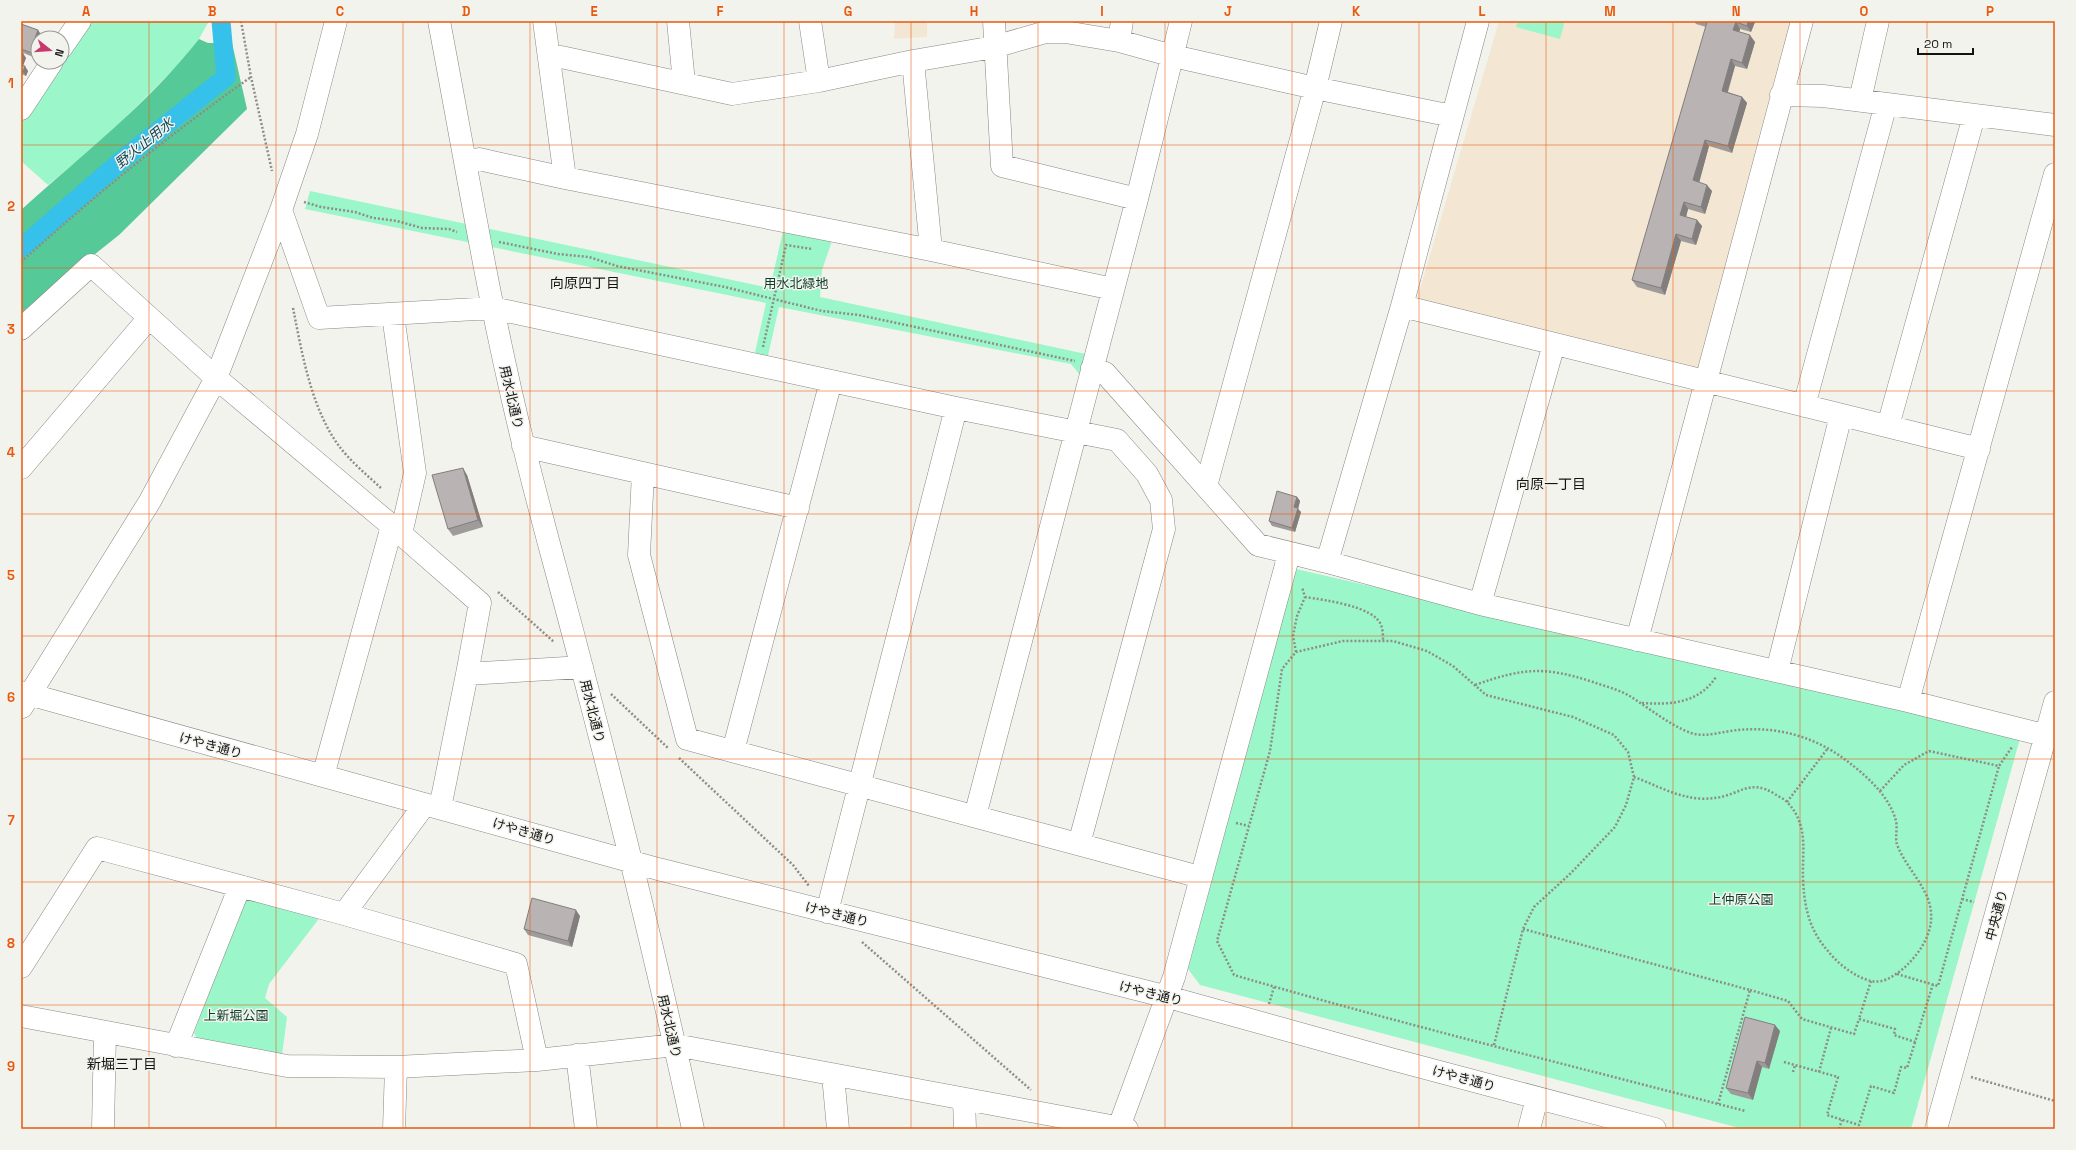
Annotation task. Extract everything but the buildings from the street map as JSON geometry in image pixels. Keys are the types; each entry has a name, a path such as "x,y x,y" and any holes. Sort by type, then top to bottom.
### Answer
{"street":[{"path":"70,36 80,21"},
{"path":"24,699 150,501 216,378 283,203 307,134 336,21"},
{"name":"用水北通り","path":"439,21 466,161 478,238 523,446 582,667 631,860 675,1045 693,1129"},
{"path":"544,21 565,178"},
{"path":"678,21 684,83"},
{"path":"810,21 819,81"},
{"path":"994,21 994,47 1002,166 1137,199"},
{"path":"975,816 1137,199 1181,21"},
{"path":"1206,486 1315,88 1331,21"},
{"path":"1327,562 1402,306 1478,21"},
{"path":"1637,640 1781,95 1802,21"},
{"path":"1860,100 1878,21"},
{"path":"549,58 561,58 732,94 819,81 913,61 994,47 1046,32 1120,31 1173,56 1315,88 1452,116"},
{"path":"913,61 931,250"},
{"path":"21,109 47,70"},
{"path":"1781,95 1823,96 1860,100 1974,116 2055,125"},
{"path":"1804,406 1886,104"},
{"path":"1888,426 1974,116"},
{"path":"466,161 479,159 565,178 931,250 1113,289"},
{"path":"1908,701 2055,174"},
{"path":"283,203 320,318 393,315 491,301 831,381 1075,433 1117,440 1148,474 1162,500 1164,530 1079,844"},
{"path":"21,329 91,265 216,378 480,603 467,674 432,806 344,914"},
{"path":"1402,306 1979,449"},
{"path":"323,776 396,530 415,473 393,315"},
{"path":"21,468 149,318"},
{"path":"1480,604 1554,344"},
{"path":"1092,368 1105,373 1258,545 1289,554 1327,562 1480,604 1908,701 2042,734"},
{"path":"733,751 831,381"},
{"path":"827,912 956,408"},
{"path":"1777,671 1841,415"},
{"path":"523,446 798,508"},
{"path":"643,473 639,555 687,739 1200,877"},
{"path":"21,1016 287,1066 396,1066 536,1060 675,1045 964,1099 1095,1127 1123,1128 1168,997 1289,554"},
{"path":"467,674 582,667"},
{"name":"けやき通り","path":"24,699 323,776 827,912 1168,997 1655,1129"},
{"name":"中央通り","path":"1936,1129 2042,734 2055,702"},
{"path":"21,967 97,848 344,914 516,964 536,1060"},
{"path":"176,1046 240,886"},
{"path":"103,1129 105,1032"},
{"path":"577,1056 586,1129"},
{"path":"394,1129 396,1066"},
{"path":"833,1075 838,1129"},
{"path":"1528,1129 1537,1098"},
{"path":"964,1099 965,1129"}],"path":[{"path":"241,21 251,77 273,175"},
{"path":"21,262 67,221 189,120 251,77"},
{"path":"283,203 321,206 355,212 373,218 397,221 422,228 449,229 478,238 558,254 589,257 617,266 774,299 822,311 859,315 1078,361 1092,368"},
{"path":"759,365 786,245 816,250 821,229"},
{"path":"1305,597 1330,601 1370,612 1381,626 1383,641"},
{"path":"1494,1045 1523,929 1534,907 1571,873 1615,827 1626,805 1634,777 1628,752 1614,735 1573,717 1486,695 1453,666 1427,651 1393,641 1343,641 1296,652 1282,669 1270,751 1217,941 1234,975 1274,987 1494,1045 1718,1104 1745,1111"},
{"path":"1640,703 1667,705 1689,700 1710,687 1723,667 1725,660"},
{"path":"1475,686 1508,674 1549,670 1573,676 1624,693 1675,725 1694,734 1740,730 1779,730 1803,737 1828,748 1847,761 1880,792 1890,804 1897,824 1896,845 1929,902 1931,920 1925,944 1913,960 1897,974 1882,981 1871,981 1850,971 1834,959 1818,939 1810,924 1806,907 1803,877 1805,849 1799,820 1787,802 1763,787 1744,789 1716,798 1688,797 1634,777"},
{"path":"606,689 670,749"},
{"path":"1897,974 1938,986 1999,766 2042,734"},
{"path":"1787,802 1828,748"},
{"path":"1880,792 1904,765 1929,750 1999,766"},
{"path":"676,755 793,865 827,912"},
{"path":"1962,899 1974,902"},
{"path":"1523,929 1788,1001 1802,1019 1854,1034 1871,981"},
{"path":"857,937 1033,1092"},
{"path":"1784,1062 1838,1077 1827,1115 1859,1125 1871,1086 1894,1093 1901,1067 1907,1068 1933,984"},
{"path":"1269,1004 1274,987"},
{"path":"1718,1104 1750,990"},
{"path":"1859,1019 1895,1029 1894,1035 1915,1042"},
{"path":"1819,1072 1831,1028"},
{"path":"1793,1072 1795,1065"},
{"path":"1952,1072 2055,1100"},
{"path":"1839,1129 1842,1120"}],"shaded area":[{"path":"895,21 927,21 927,37 894,39"},
{"path":"1499,21 1794,21 1701,371 1417,299"}],"green space":[{"path":"92,21 209,21 199,39 182,61 101,142 48,185 21,161 21,123 58,70 70,70 70,53"},
{"path":"1518,21 1565,21 1560,39 1516,27"},
{"path":"199,39 208,43 232,43 247,109 119,235 21,313 21,210 91,149 136,107 179,63"},
{"name":"用水北緑地","path":"310,191 770,288 783,231 832,241 822,270 820,297 1086,354 1080,375 1071,364 779,307 767,360 754,357 766,303 305,209"},
{"name":"上仲原公園","path":"1296,569 2021,735 1911,1129 1743,1129 1200,985 1188,969"},
{"name":"上新堀公園","path":"252,898 321,916 269,984 265,998 287,1017 282,1055 199,1042 194,1033 242,903"}],"waterway":[{"name":"野火止用水","path":"21,248 122,160 226,77 221,21"}],"district":[{"name":"向原四丁目","path":"585,283"},
{"name":"向原一丁目","path":"1551,484"},
{"name":"新堀三丁目","path":"122,1064"}]}
